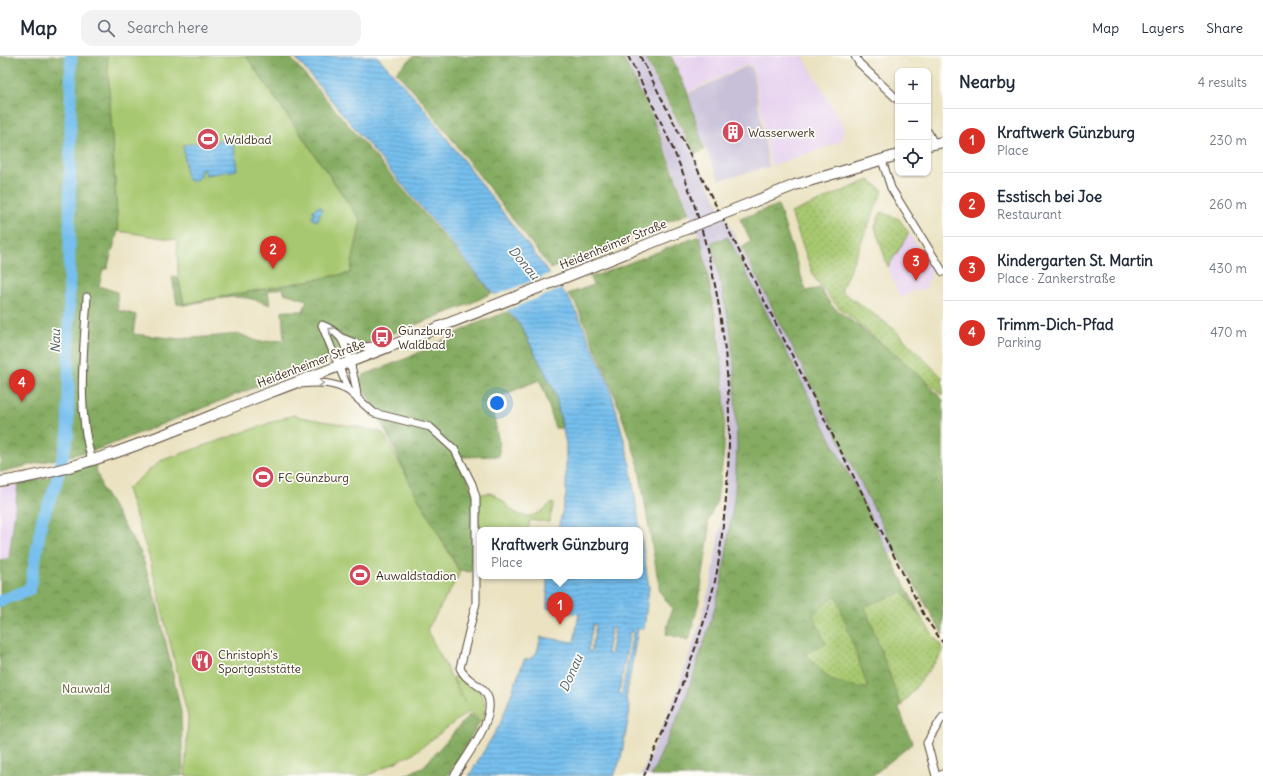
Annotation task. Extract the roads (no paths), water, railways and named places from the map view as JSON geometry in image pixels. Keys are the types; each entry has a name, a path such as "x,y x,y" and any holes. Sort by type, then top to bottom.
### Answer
{"main road":[{"name":"Heidenheimer Straße","path":"0,482 26,478 92,461 344,364 796,185 895,156"}],"street":[{"path":"855,56 859,63 895,97"},
{"path":"882,160 891,188 943,272"},
{"path":"87,297 82,397 89,450 92,461"},
{"path":"357,398 357,389 322,325 332,328 342,338 365,347 399,342"},
{"path":"342,338 344,364 349,391"},
{"path":"292,384 321,382 339,385 349,391 374,413 430,427 455,450 475,492 476,603 460,668 463,676 485,691 490,702 488,717 474,745 454,776"},
{"path":"936,776 927,743 943,716"},
{"path":"939,776 943,774"}],"water":[{"name":"Donau","path":"294,56 377,56 422,106 569,299 579,317 609,384 629,458 640,527 559,527 566,495 566,444 555,392 521,326"},
{"path":"233,139 237,170 206,175 204,169 201,170 199,177 194,181 189,181 187,179 183,145"},
{"path":"319,206 321,207 322,212 319,215 319,219 316,221 312,218 314,213 313,210"},
{"name":"Donau","path":"643,549 649,588 644,629 638,628 626,699 630,710 621,758 614,776 469,776 500,724 524,660 530,659 537,652 541,637 574,642 579,614 547,608 547,579 643,579","holes":["593,624 596,625 591,652 588,651","611,628 615,628 610,655 607,654","630,631 633,632 622,694 619,694"]}],"waterway":[{"name":"Nau","path":"0,601 30,589 42,520 55,487 68,436 71,56"}],"railway":[{"path":"628,56 655,109 679,163 705,240 721,320 729,402 727,484 721,546 715,581 693,656 644,776"},
{"path":"640,56 925,617 943,643"}],"place":[{"name":"Wasserwerk","path":"733,132"},
{"name":"Waldbad","path":"208,139"},
{"name":"Esstisch bei Joe","path":"273,269"},
{"name":"Kindergarten St. Martin","path":"916,281"},
{"name":"Günzburg, Waldbad","path":"382,337"},
{"name":"Trimm-Dich-Pfad","path":"22,402"},
{"name":"FC Günzburg","path":"263,477"},
{"name":"Auwaldstadion","path":"360,575"},
{"name":"Kraftwerk Günzburg","path":"560,625"},
{"name":"Christoph's Sportgaststätte","path":"202,661"}],"park label":[{"name":"Nauwald","path":"86,688"}]}
